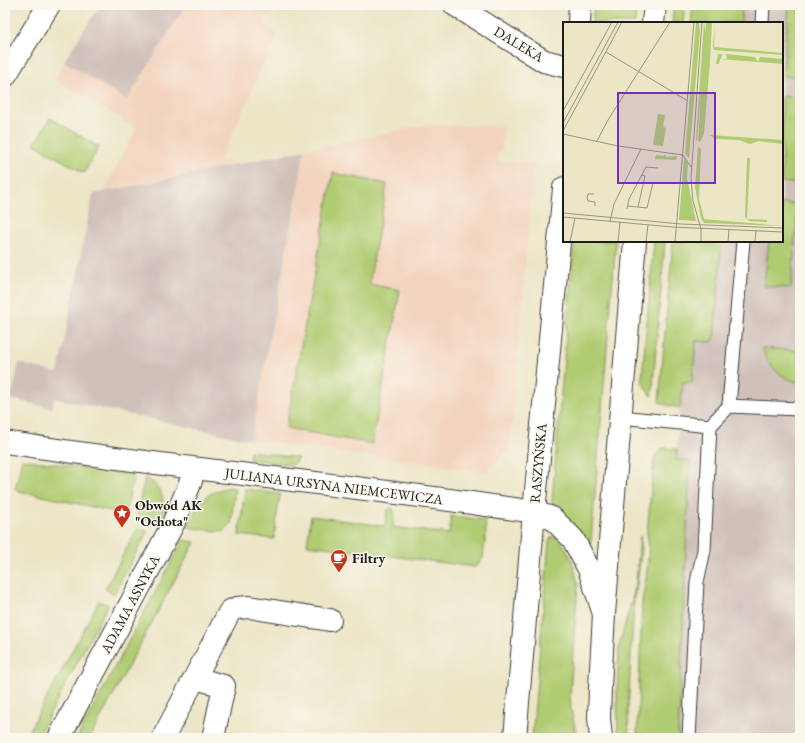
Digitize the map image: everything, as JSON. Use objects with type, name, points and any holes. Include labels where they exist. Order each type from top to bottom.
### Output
[{"type":"street","points":[[5,76],[49,5]]},
{"type":"street","name":"DALEKA","points":[[455,5],[544,61],[563,66]]},
{"type":"street","points":[[579,22],[580,5]]},
{"type":"street","points":[[653,22],[655,5]]},
{"type":"street","name":"RASZYŃSKA","points":[[514,738],[563,199]]},
{"type":"street","points":[[601,738],[599,718],[604,614],[635,242]]},
{"type":"street","name":"JULIANA URSYNA NIEMCEWICZA","points":[[5,442],[192,468],[391,492],[534,512],[552,518],[572,539],[589,568],[604,614]]},
{"type":"street","name":"ADAMA ASNYKA","points":[[59,738],[173,524],[191,481],[192,468]]},
{"type":"street","points":[[163,738],[230,611],[238,608],[249,607],[330,620]]},
{"type":"street","points":[[195,678],[224,686],[213,738]]},
{"type":"lane","points":[[762,22],[763,5]]},
{"type":"lane","points":[[690,738],[697,582],[704,550],[710,426],[729,406],[743,242]]},
{"type":"lane","points":[[729,406],[800,409]]},
{"type":"lane","points":[[620,417],[710,426]]},
{"type":"shaded area","points":[[100,5],[186,5],[127,100],[64,61]]},
{"type":"shaded area","points":[[186,5],[275,5],[264,23],[278,33],[221,159],[238,164],[104,191],[136,128],[54,79],[64,61],[127,99]]},
{"type":"shaded area","points":[[715,5],[800,5],[800,738],[655,738],[680,408],[695,242],[783,242],[783,22],[714,22]]},
{"type":"shaded area","points":[[426,125],[503,126],[502,150],[497,155],[498,160],[501,162],[534,164],[510,447],[487,472],[251,440],[305,150]]},
{"type":"shaded area","points":[[305,150],[251,440],[54,398],[52,408],[11,399],[19,363],[58,373],[93,194]]},
{"type":"green space","points":[[594,5],[636,5],[635,22],[592,22]]},
{"type":"green space","points":[[674,5],[685,5],[683,22],[672,22]]},
{"type":"green space","points":[[693,5],[742,5],[741,22],[691,22]]},
{"type":"green space","points":[[789,5],[800,5],[800,77],[783,76]]},
{"type":"green space","points":[[783,96],[800,98],[799,184],[783,182]]},
{"type":"green space","points":[[50,118],[99,147],[84,173],[34,144]]},
{"type":"green space","points":[[333,173],[387,184],[369,284],[400,290],[372,444],[286,428]]},
{"type":"green space","points":[[783,203],[798,204],[791,288],[764,286],[769,242],[783,242]]},
{"type":"green space","points":[[574,242],[616,242],[591,541],[588,544],[555,508],[552,501]]},
{"type":"green space","points":[[654,242],[665,242],[652,397],[648,393],[642,378]]},
{"type":"green space","points":[[673,242],[722,242],[714,340],[711,342],[696,341],[692,383],[683,382],[680,408],[659,402]]},
{"type":"green space","points":[[762,348],[800,351],[800,383],[781,375],[776,371],[768,361]]},
{"type":"green space","points":[[664,448],[677,449],[676,460],[690,461],[678,738],[637,738],[642,601],[648,558],[647,533],[654,460],[655,456],[660,450]]},
{"type":"green space","points":[[250,451],[298,458],[293,465],[249,459]]},
{"type":"green space","points":[[22,459],[134,475],[126,510],[120,513],[15,490]]},
{"type":"green space","points":[[145,478],[156,485],[162,495],[163,507],[161,519],[153,521],[148,520],[142,518],[137,513]]},
{"type":"green space","points":[[230,487],[235,488],[231,524],[223,532],[187,527],[198,506],[207,496],[213,492]]},
{"type":"green space","points":[[245,489],[280,494],[274,539],[239,535]]},
{"type":"green space","points":[[390,508],[394,511],[393,527],[449,534],[451,516],[485,520],[486,531],[483,558],[475,567],[307,545],[311,516],[385,526],[387,511]]},
{"type":"green space","points":[[137,529],[148,531],[114,594],[105,589]]},
{"type":"green space","points":[[640,536],[640,558],[634,600],[628,710],[629,738],[618,738],[617,692],[619,646],[636,582]]},
{"type":"green space","points":[[552,537],[558,538],[565,547],[572,560],[578,584],[570,693],[571,709],[577,738],[532,738],[549,542]]},
{"type":"green space","points":[[183,540],[195,542],[90,738],[77,738]]},
{"type":"green space","points":[[99,601],[108,605],[37,738],[25,738]]},
{"type":"place","name":"Obwód AK \"Ochota\"","points":[[122,528]]},
{"type":"place","name":"Filtry","points":[[339,573]]}]
